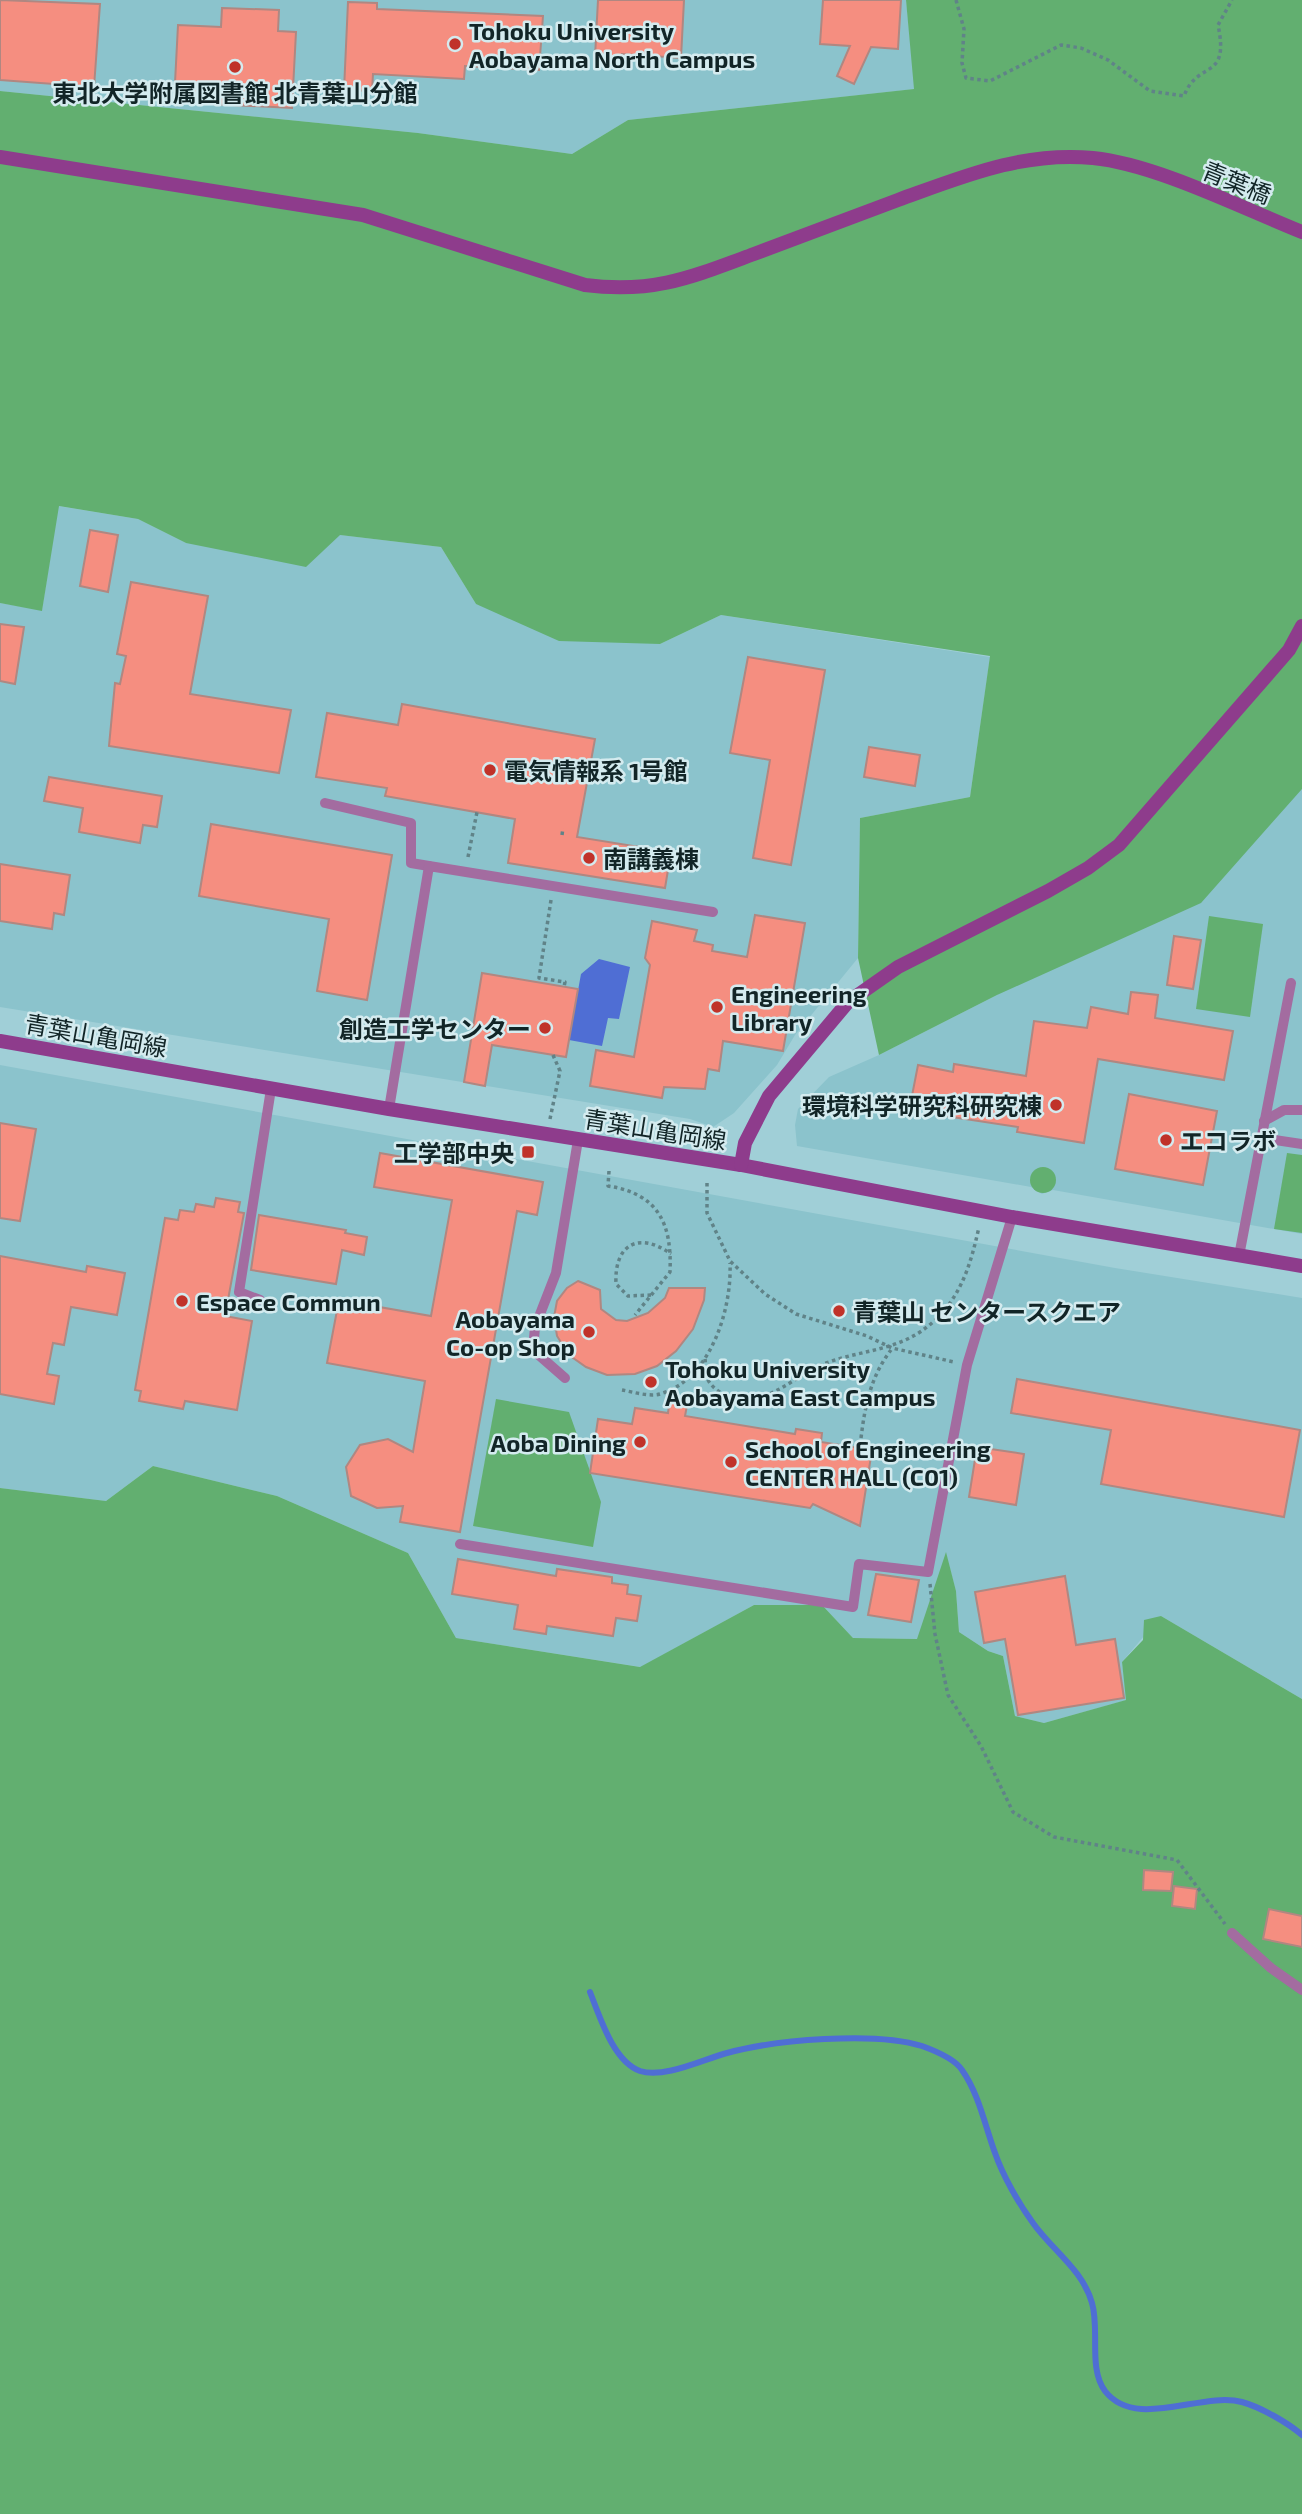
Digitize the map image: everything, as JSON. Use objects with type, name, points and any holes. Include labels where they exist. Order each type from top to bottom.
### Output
[{"type":"street","name":"青葉橋","points":[[0,156],[363,215],[585,285],[618,289],[645,289],[704,273],[980,170],[1010,162],[1090,158],[1113,161],[1156,174],[1302,232]]},
{"type":"street","points":[[741,1165],[745,1143],[769,1096],[848,1002],[898,967],[1088,869],[1119,845],[1289,650],[1302,626]]},
{"type":"street","name":"青葉山亀岡線","points":[[0,1041],[389,1109],[741,1165],[1012,1217],[1302,1266]]},
{"type":"lane","points":[[325,803],[411,823],[411,863],[713,912]]},
{"type":"lane","points":[[389,1109],[429,866]]},
{"type":"lane","points":[[1239,1255],[1291,983]]},
{"type":"lane","points":[[260,1300],[239,1292],[271,1088]]},
{"type":"lane","points":[[1264,1121],[1284,1110],[1302,1110]]},
{"type":"lane","points":[[1261,1138],[1302,1144]]},
{"type":"lane","points":[[565,1378],[534,1350],[534,1338],[535,1327],[556,1273],[578,1140]]},
{"type":"lane","points":[[460,1544],[853,1608],[859,1564],[929,1572],[967,1364],[1012,1217]]},
{"type":"lane","points":[[1232,1933],[1271,1968],[1302,1990]]},
{"type":"path","points":[[956,0],[964,29],[962,63],[966,78],[990,81],[1061,45],[1081,48],[1108,60],[1150,91],[1184,96],[1189,83],[1210,70],[1219,60],[1223,48],[1218,25],[1232,0]]},
{"type":"path","points":[[465,873],[477,813]]},
{"type":"path","points":[[562,835],[563,828]]},
{"type":"path","points":[[553,887],[539,978],[565,982],[564,987]]},
{"type":"path","points":[[547,1135],[560,1072],[553,1055]]},
{"type":"path","points":[[609,1171],[608,1186],[623,1188],[657,1211],[668,1229],[670,1272],[635,1315]]},
{"type":"path","points":[[707,1183],[707,1213],[730,1261],[765,1294],[796,1314],[867,1336],[892,1348],[958,1362]]},
{"type":"path","points":[[705,1359],[708,1379],[724,1396],[745,1400],[763,1397],[799,1374],[829,1362],[892,1348],[932,1324],[946,1309],[969,1270],[978,1233]]},
{"type":"path","points":[[653,1295],[641,1298],[628,1296],[616,1284],[615,1265],[619,1255],[638,1244],[657,1245],[671,1254]]},
{"type":"path","points":[[622,1390],[657,1395],[687,1382],[705,1359],[721,1319],[731,1281],[730,1261]]},
{"type":"path","points":[[861,1438],[864,1409],[877,1368],[892,1348]]},
{"type":"path","points":[[929,1572],[935,1634],[948,1695],[981,1746],[1013,1812],[1054,1837],[1177,1860],[1232,1933]]},
{"type":"shaded area","name":"Tohoku University Aobayama North Campus","points":[[0,0],[906,0],[915,89],[628,120],[572,154],[418,133],[0,91]]},
{"type":"shaded area","points":[[58,506],[138,519],[186,543],[340,535],[441,547],[476,604],[660,644],[721,615],[990,657],[970,797],[860,818],[858,958],[795,1035],[777,1065],[734,1113],[713,1127],[690,1119],[0,1007],[0,603],[42,610]]},
{"type":"shaded area","points":[[1302,789],[1302,1234],[1053,1190],[1042,1194],[1031,1187],[797,1146],[795,1125],[798,1109],[829,1077],[879,1055],[997,995]]},
{"type":"shaded area","name":"Tohoku University Aobayama East Campus","points":[[0,1065],[1115,1268],[1302,1298],[1302,1699],[1161,1616],[1122,1662],[1127,1700],[1044,1723],[1015,1716],[1003,1656],[988,1651],[959,1632],[956,1591],[946,1554],[918,1639],[853,1638],[822,1605],[754,1605],[641,1667],[456,1638],[408,1553],[277,1496],[153,1466],[106,1501],[0,1488]]},
{"type":"green space","points":[[906,0],[1302,0],[1302,789],[1201,903],[997,995],[879,1055],[858,958],[860,818],[970,797],[990,656],[721,615],[660,644],[559,641],[476,604],[441,547],[340,535],[306,567],[186,543],[138,519],[59,506],[42,611],[0,603],[0,91],[418,133],[572,154],[628,120],[914,89]]},
{"type":"green space","points":[[1209,916],[1263,924],[1250,1017],[1196,1009]]},
{"type":"green space","points":[[1287,1153],[1302,1155],[1302,1233],[1274,1229]]},
{"type":"green space","points":[[1043,1167],[1053,1170],[1056,1180],[1053,1190],[1043,1193],[1033,1190],[1030,1180],[1033,1170]]},
{"type":"green space","points":[[496,1399],[569,1412],[601,1502],[593,1547],[473,1526]]},
{"type":"green space","points":[[153,1466],[277,1496],[408,1553],[456,1638],[640,1667],[754,1605],[822,1605],[853,1638],[917,1639],[946,1552],[956,1591],[959,1632],[988,1651],[1003,1656],[1015,1716],[1044,1723],[1126,1700],[1122,1662],[1143,1640],[1144,1620],[1161,1616],[1302,1699],[1302,2514],[0,2514],[0,1488],[106,1501]]},
{"type":"water","points":[[599,959],[630,967],[619,1019],[608,1018],[602,1046],[569,1040],[581,974]]},
{"type":"building","points":[[0,0],[100,4],[94,87],[0,80]]},
{"type":"building","points":[[598,0],[684,0],[681,58],[622,54],[622,58],[595,57]]},
{"type":"building","points":[[823,0],[901,0],[898,49],[871,47],[854,84],[837,76],[850,46],[820,44]]},
{"type":"building","points":[[348,2],[377,3],[377,9],[543,16],[539,70],[465,66],[464,79],[373,74],[372,91],[344,90]]},
{"type":"building","name":"東北大学附属図書館 北青葉山分館","points":[[222,8],[279,10],[278,31],[296,32],[292,108],[174,102],[178,25],[221,27]]},
{"type":"building","points":[[90,530],[118,535],[108,592],[80,586]]},
{"type":"building","points":[[131,582],[208,596],[190,694],[291,710],[279,773],[109,746],[115,683],[120,684],[126,656],[117,654]]},
{"type":"building","points":[[0,624],[24,627],[15,684],[0,681]]},
{"type":"building","points":[[748,657],[825,670],[791,865],[753,858],[770,760],[730,753]]},
{"type":"building","name":"電気情報系 1号館","points":[[402,704],[595,739],[577,837],[671,852],[665,888],[508,863],[515,819],[385,796],[387,788],[316,777],[327,713],[398,725]]},
{"type":"building","points":[[869,747],[920,755],[915,786],[864,777]]},
{"type":"building","points":[[49,777],[162,796],[157,827],[143,825],[140,843],[79,832],[83,808],[44,801]]},
{"type":"building","points":[[211,824],[392,855],[367,1000],[317,991],[329,919],[199,896]]},
{"type":"building","points":[[0,864],[70,875],[64,915],[54,913],[52,929],[0,921]]},
{"type":"building","name":"Engineering Library","points":[[755,915],[805,923],[783,1051],[723,1041],[719,1071],[708,1069],[705,1089],[664,1087],[662,1098],[590,1086],[596,1050],[634,1057],[650,965],[645,958],[652,921],[697,930],[694,941],[713,945],[712,951],[747,957]]},
{"type":"building","points":[[1174,936],[1201,940],[1193,989],[1167,985]]},
{"type":"building","name":"創造工学センター","points":[[482,973],[578,989],[566,1057],[492,1045],[485,1086],[464,1082]]},
{"type":"building","points":[[1131,992],[1158,995],[1155,1018],[1233,1031],[1224,1080],[1098,1059],[1084,1143],[1017,1132],[1018,1127],[945,1116],[946,1112],[910,1106],[918,1065],[953,1072],[954,1064],[1026,1076],[1034,1021],[1087,1028],[1091,1007],[1128,1014]]},
{"type":"building","name":"エコラボ","points":[[1129,1094],[1217,1111],[1203,1185],[1115,1169]]},
{"type":"building","points":[[0,1123],[36,1129],[20,1221],[0,1218]]},
{"type":"building","points":[[380,1153],[543,1182],[537,1215],[517,1211],[460,1532],[400,1522],[403,1506],[377,1508],[351,1496],[346,1467],[360,1445],[388,1439],[413,1452],[425,1381],[327,1363],[339,1300],[431,1316],[452,1200],[374,1187]]},
{"type":"building","points":[[216,1198],[240,1202],[238,1212],[244,1213],[225,1316],[252,1321],[237,1410],[185,1401],[183,1409],[139,1401],[141,1391],[135,1390],[165,1218],[178,1220],[180,1210],[194,1212],[196,1204],[214,1207]]},
{"type":"building","points":[[259,1215],[346,1230],[345,1233],[367,1237],[364,1255],[342,1250],[336,1284],[251,1270]]},
{"type":"building","points":[[0,1256],[86,1272],[87,1266],[125,1273],[117,1315],[71,1307],[64,1345],[53,1343],[47,1374],[59,1376],[54,1404],[0,1394]]},
{"type":"building","points":[[578,1281],[600,1290],[601,1309],[616,1320],[627,1321],[648,1313],[665,1298],[669,1288],[705,1288],[704,1300],[693,1329],[676,1351],[657,1366],[635,1374],[607,1375],[586,1367],[569,1355],[557,1336],[554,1317],[557,1301],[567,1288]]},
{"type":"building","points":[[1017,1379],[1300,1430],[1284,1517],[1101,1484],[1111,1430],[1011,1413]]},
{"type":"building","name":"School of Engineering CENTER HALL (C01)","points":[[670,1398],[688,1400],[685,1416],[795,1434],[796,1429],[822,1433],[821,1442],[872,1450],[860,1526],[813,1504],[810,1508],[590,1473],[598,1419],[632,1424],[635,1408],[668,1413]]},
{"type":"building","points":[[977,1447],[1024,1454],[1016,1505],[969,1497]]},
{"type":"building","points":[[458,1559],[556,1576],[557,1569],[612,1577],[612,1583],[628,1585],[627,1594],[641,1596],[637,1621],[616,1618],[613,1636],[547,1626],[546,1634],[514,1629],[518,1605],[452,1594]]},
{"type":"building","points":[[876,1574],[919,1580],[911,1622],[868,1615]]},
{"type":"building","points":[[1065,1576],[1076,1645],[1115,1639],[1124,1698],[1018,1715],[1005,1639],[984,1643],[975,1592]]},
{"type":"building","points":[[1144,1870],[1173,1872],[1171,1891],[1143,1890]]},
{"type":"building","points":[[1174,1886],[1197,1889],[1195,1909],[1172,1906]]},
{"type":"building","points":[[1269,1909],[1302,1916],[1302,1947],[1263,1939]]},
{"type":"waterway","points":[[590,1992],[603,2025],[622,2058],[640,2071],[650,2073],[684,2067],[747,2048],[824,2039],[902,2041],[938,2052],[959,2066],[973,2089],[998,2162],[1017,2199],[1088,2291],[1094,2314],[1097,2371],[1105,2391],[1118,2403],[1134,2408],[1151,2409],[1208,2401],[1242,2402],[1273,2415],[1302,2435]]},
{"type":"place","name":"Tohoku University Aobayama North Campus","points":[[455,44]]},
{"type":"place","name":"東北大学附属図書館 北青葉山分館","points":[[235,67]]},
{"type":"place","name":"電気情報系 1号館","points":[[490,770]]},
{"type":"place","name":"南講義棟","points":[[589,858]]},
{"type":"place","name":"Engineering Library","points":[[717,1007]]},
{"type":"place","name":"創造工学センター","points":[[545,1028]]},
{"type":"place","name":"環境科学研究科研究棟","points":[[1056,1105]]},
{"type":"place","name":"エコラボ","points":[[1166,1140]]},
{"type":"place","name":"工学部中央","points":[[528,1152]]},
{"type":"place","name":"Espace Commun","points":[[182,1301]]},
{"type":"place","name":"青葉山 センタースクエア","points":[[839,1311]]},
{"type":"place","name":"Aobayama Co-op Shop","points":[[589,1332]]},
{"type":"place","name":"Tohoku University Aobayama East Campus","points":[[651,1382]]},
{"type":"place","name":"Aoba Dining","points":[[640,1442]]},
{"type":"place","name":"School of Engineering CENTER HALL (C01)","points":[[731,1462]]}]
